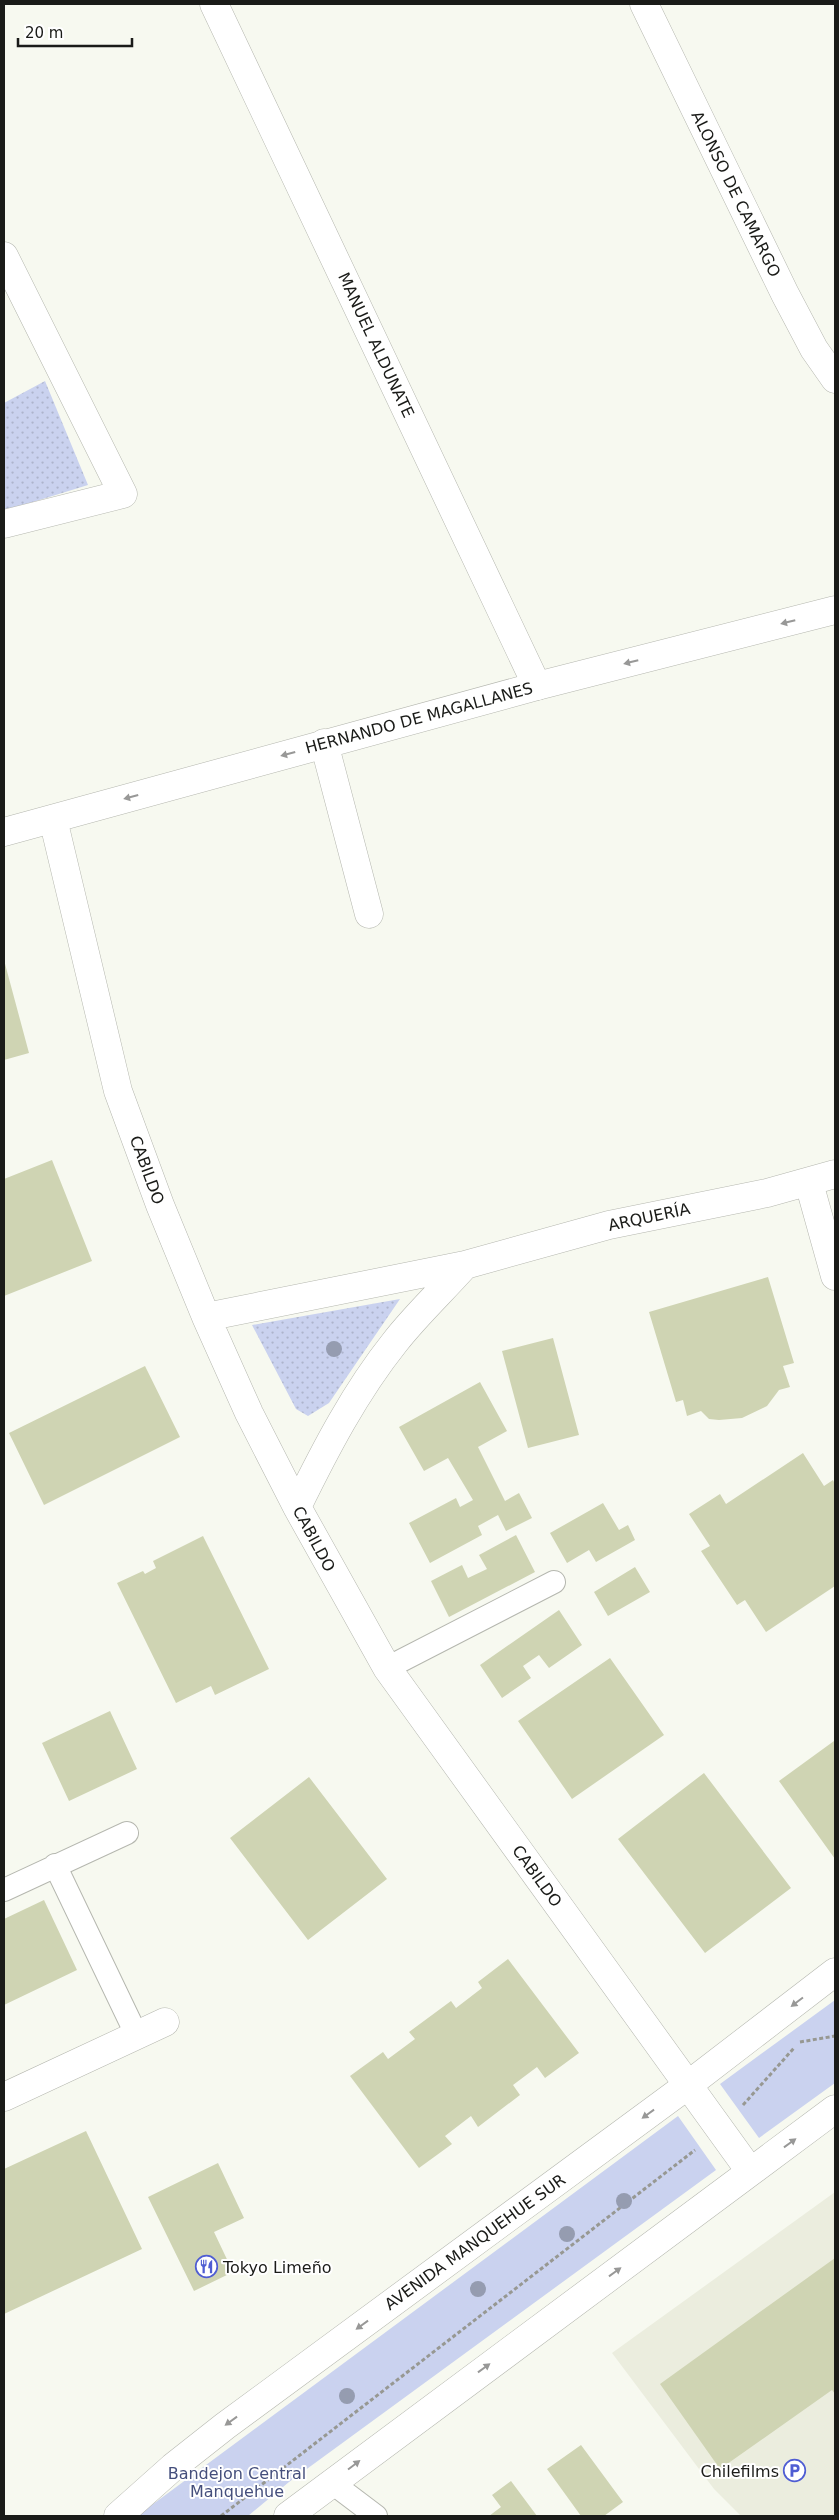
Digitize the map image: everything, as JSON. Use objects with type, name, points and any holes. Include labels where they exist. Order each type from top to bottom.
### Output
[{"type":"street","name":"MANUEL ALDUNATE","points":[[214,4],[537,686]]},
{"type":"street","name":"ALONSO DE CAMARGO","points":[[644,4],[785,294],[814,349],[835,379]]},
{"type":"street","points":[[4,256],[123,494],[4,524]]},
{"type":"street","name":"HERNANDO DE MAGALLANES","points":[[4,832],[537,686],[835,610]]},
{"type":"street","points":[[324,743],[369,914]]},
{"type":"street","name":"CABILDO","points":[[53,819],[118,1091],[160,1205],[206,1317],[250,1413],[297,1507],[387,1668],[750,2172]]},
{"type":"street","name":"ARQUERÍA","points":[[206,1317],[465,1265],[609,1225],[809,1183],[835,1174]]},
{"type":"street","points":[[809,1183],[835,1276]]},
{"type":"street","points":[[297,1507],[318,1464],[395,1342],[465,1265]]},
{"type":"street","name":"AVENIDA MANQUEHUE SUR","points":[[118,2516],[173,2467],[225,2426],[688,2085],[835,1972]]},
{"type":"street","points":[[4,2097],[165,2022]]},
{"type":"street","points":[[288,2516],[330,2482],[835,2109]]},
{"type":"lane","points":[[387,1668],[554,1582]]},
{"type":"lane","points":[[4,1890],[127,1833]]},
{"type":"lane","points":[[55,1865],[137,2036]]},
{"type":"lane","points":[[330,2482],[376,2516]]},
{"type":"path","points":[[221,2516],[720,2131],[800,2042],[835,2036]]},
{"type":"shaded area","name":"Chilefilms","points":[[835,2192],[835,2516],[741,2516],[714,2489],[612,2353]]},
{"type":"green space","points":[[45,381],[88,485],[4,511],[4,403]]},
{"type":"green space","points":[[400,1299],[329,1403],[308,1416],[296,1409],[252,1325]]},
{"type":"green space","points":[[835,2000],[835,2083],[759,2138],[720,2084]]},
{"type":"green space","name":"Bandejon Central Manquehue","points":[[678,2116],[716,2170],[289,2482],[248,2516],[137,2516]]},
{"type":"building","points":[[4,960],[29,1053],[4,1060]]},
{"type":"building","points":[[52,1160],[92,1261],[4,1296],[4,1179]]},
{"type":"building","points":[[768,1277],[794,1363],[783,1366],[790,1387],[779,1390],[767,1406],[742,1418],[709,1419],[701,1411],[687,1416],[683,1400],[676,1402],[649,1312]]},
{"type":"building","points":[[553,1338],[579,1435],[528,1448],[502,1351]]},
{"type":"building","points":[[145,1366],[180,1437],[44,1505],[9,1433]]},
{"type":"building","points":[[480,1382],[507,1431],[478,1447],[505,1501],[519,1493],[532,1518],[506,1531],[498,1515],[478,1526],[482,1535],[430,1563],[409,1523],[456,1498],[460,1507],[473,1500],[448,1458],[424,1471],[399,1427]]},
{"type":"building","points":[[803,1453],[824,1486],[833,1480],[835,1484],[835,1586],[766,1632],[745,1600],[737,1605],[701,1551],[710,1546],[689,1514],[720,1494],[726,1504]]},
{"type":"building","points":[[603,1503],[619,1530],[628,1525],[635,1540],[596,1562],[589,1550],[567,1563],[550,1533]]},
{"type":"building","points":[[516,1535],[535,1572],[449,1617],[431,1581],[462,1565],[468,1578],[487,1569],[479,1555]]},
{"type":"building","points":[[203,1536],[269,1669],[215,1695],[211,1686],[176,1703],[117,1583],[143,1571],[145,1574],[156,1568],[153,1561]]},
{"type":"building","points":[[635,1567],[650,1592],[608,1616],[594,1592]]},
{"type":"building","points":[[559,1610],[582,1645],[549,1668],[539,1655],[523,1666],[531,1678],[502,1698],[480,1665]]},
{"type":"building","points":[[610,1658],[664,1735],[572,1799],[518,1721]]},
{"type":"building","points":[[110,1711],[137,1769],[69,1801],[42,1743]]},
{"type":"building","points":[[835,1742],[835,1859],[779,1781]]},
{"type":"building","points":[[704,1773],[791,1888],[705,1953],[618,1839]]},
{"type":"building","points":[[309,1777],[387,1879],[308,1940],[230,1838]]},
{"type":"building","points":[[44,1900],[77,1970],[4,2005],[4,1919]]},
{"type":"building","points":[[508,1959],[579,2053],[545,2078],[537,2067],[513,2085],[520,2095],[478,2127],[471,2116],[445,2136],[452,2144],[419,2168],[350,2076],[383,2052],[388,2059],[415,2039],[409,2032],[451,2001],[456,2008],[482,1988],[478,1982]]},
{"type":"building","points":[[86,2131],[142,2249],[4,2314],[4,2169]]},
{"type":"building","points":[[218,2163],[244,2218],[214,2232],[233,2272],[194,2291],[148,2197]]},
{"type":"building","points":[[835,2258],[835,2394],[832,2390],[720,2469],[660,2384]]},
{"type":"building","points":[[581,2445],[623,2502],[604,2516],[581,2516],[547,2469]]},
{"type":"building","points":[[511,2481],[537,2516],[489,2516],[501,2507],[492,2495]]},
{"type":"place","name":"Tokyo Limeño","points":[[207,2267]]},
{"type":"place","name":"Chilefilms","points":[[795,2471]]}]
